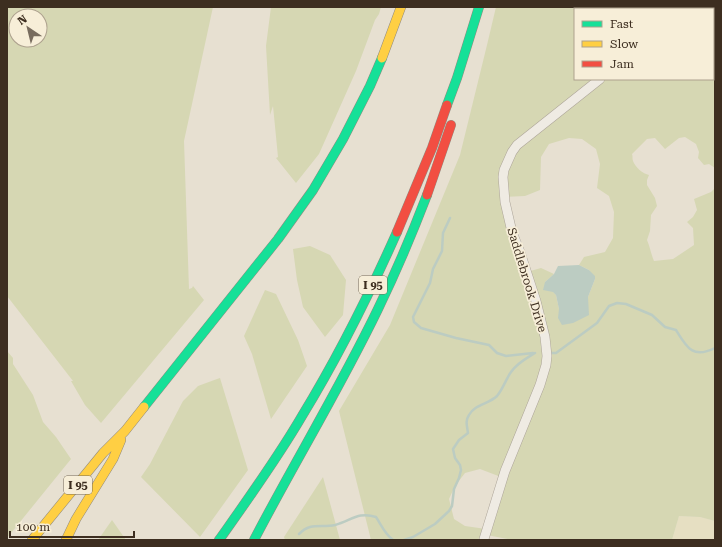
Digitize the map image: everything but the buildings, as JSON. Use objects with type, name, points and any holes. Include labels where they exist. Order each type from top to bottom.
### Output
[{"type":"highway","name":"I 95","points":[[32,540],[103,453],[125,431],[291,222],[313,190],[343,139],[367,93],[382,59],[401,7]]},
{"type":"highway","name":"I 95","points":[[219,540],[264,477],[308,407],[338,355],[379,273],[406,212],[428,156],[480,7]]},
{"type":"highway","points":[[458,103],[468,65],[480,7]]},
{"type":"highway","points":[[254,540],[278,493],[351,362],[404,254],[439,162],[453,117]]},
{"type":"highway","points":[[66,540],[84,505],[113,459],[125,431]]},
{"type":"street","name":"Saddlebrook Drive","points":[[484,539],[505,471],[540,385],[547,356],[545,337],[536,301],[509,221],[505,202],[503,177],[504,170],[512,152],[518,145],[599,80]]},
{"type":"shaded area","points":[[579,265],[589,270],[595,276],[588,297],[589,315],[573,323],[562,325],[558,318],[559,309],[556,295],[553,292],[543,290],[545,282],[554,274],[558,266]]},
{"type":"shaded area","points":[[679,516],[700,517],[715,521],[715,540],[672,540]]},
{"type":"green space","points":[[7,7],[213,7],[184,141],[189,289],[193,286],[204,300],[101,423],[85,405],[71,381],[73,381],[7,296]]},
{"type":"green space","points":[[271,7],[381,7],[356,71],[319,154],[296,183],[276,158],[278,157],[273,106],[270,115],[266,46]]},
{"type":"green space","points":[[496,7],[593,7],[574,8],[574,80],[714,80],[714,8],[648,8],[715,7],[715,168],[709,164],[704,165],[698,158],[699,152],[696,144],[685,137],[679,138],[665,149],[655,138],[647,139],[632,154],[637,168],[649,175],[647,185],[655,198],[657,206],[651,215],[650,231],[647,240],[654,261],[673,259],[694,245],[693,228],[687,222],[693,217],[697,210],[694,199],[711,192],[715,188],[715,521],[700,517],[679,516],[672,540],[513,540],[487,535],[485,540],[371,540],[339,411],[390,325],[460,155]],"holes":[[[569,138],[582,139],[596,149],[600,164],[597,188],[609,196],[614,212],[613,238],[605,252],[584,257],[579,265],[589,270],[595,279],[588,297],[588,313],[559,318],[556,295],[545,282],[554,274],[541,268],[527,272],[505,197],[525,196],[540,190],[541,157],[549,144]],[[480,469],[501,477],[486,529],[465,526],[454,519],[449,499],[455,486],[465,473]]]},
{"type":"green space","points":[[310,246],[330,255],[346,280],[343,315],[325,337],[303,307],[297,280],[293,249]]},
{"type":"green space","points":[[265,290],[276,294],[298,340],[307,366],[271,419],[252,354],[244,336]]},
{"type":"green space","points":[[7,351],[13,358],[13,364],[33,395],[43,422],[56,437],[71,459],[7,538]]},
{"type":"green space","points":[[220,378],[248,470],[200,537],[141,477],[150,464],[183,401],[198,386]]},
{"type":"green space","points":[[323,477],[340,540],[285,540],[284,537]]},
{"type":"green space","points":[[112,520],[126,540],[98,540]]},
{"type":"waterway","points":[[450,218],[443,233],[442,251],[433,269],[430,283],[413,317],[414,322],[421,328],[456,338],[489,345],[497,353],[506,356],[533,353]]},
{"type":"waterway","points":[[551,353],[556,353],[597,323],[609,306],[617,303],[626,304],[652,315],[665,327],[676,330],[687,347],[691,350],[701,352],[715,348]]},
{"type":"waterway","points":[[404,540],[413,537],[435,524],[449,511],[452,506],[454,489],[461,470],[460,465],[455,458],[453,449],[459,440],[468,433],[468,417],[478,406],[494,399],[513,369],[535,353]]},
{"type":"waterway","points":[[299,534],[310,527],[335,525],[355,517],[370,515],[376,517],[385,532],[393,540]]},
{"type":"traffic: fast","points":[[447,105],[479,7]]},
{"type":"traffic: fast","points":[[144,407],[278,239],[313,190],[343,139],[370,86],[382,58]]},
{"type":"traffic: fast","points":[[254,540],[333,397],[385,295],[427,195]]},
{"type":"traffic: fast","points":[[219,540],[272,463],[315,394],[352,326],[397,232]]},
{"type":"traffic: slow","points":[[382,58],[401,7]]},
{"type":"traffic: slow","points":[[32,540],[103,453],[125,431],[144,407]]},
{"type":"traffic: slow","points":[[66,540],[76,519],[113,459],[121,440]]},
{"type":"traffic: jam","points":[[397,232],[432,148],[447,105]]},
{"type":"traffic: jam","points":[[427,195],[451,125]]}]
